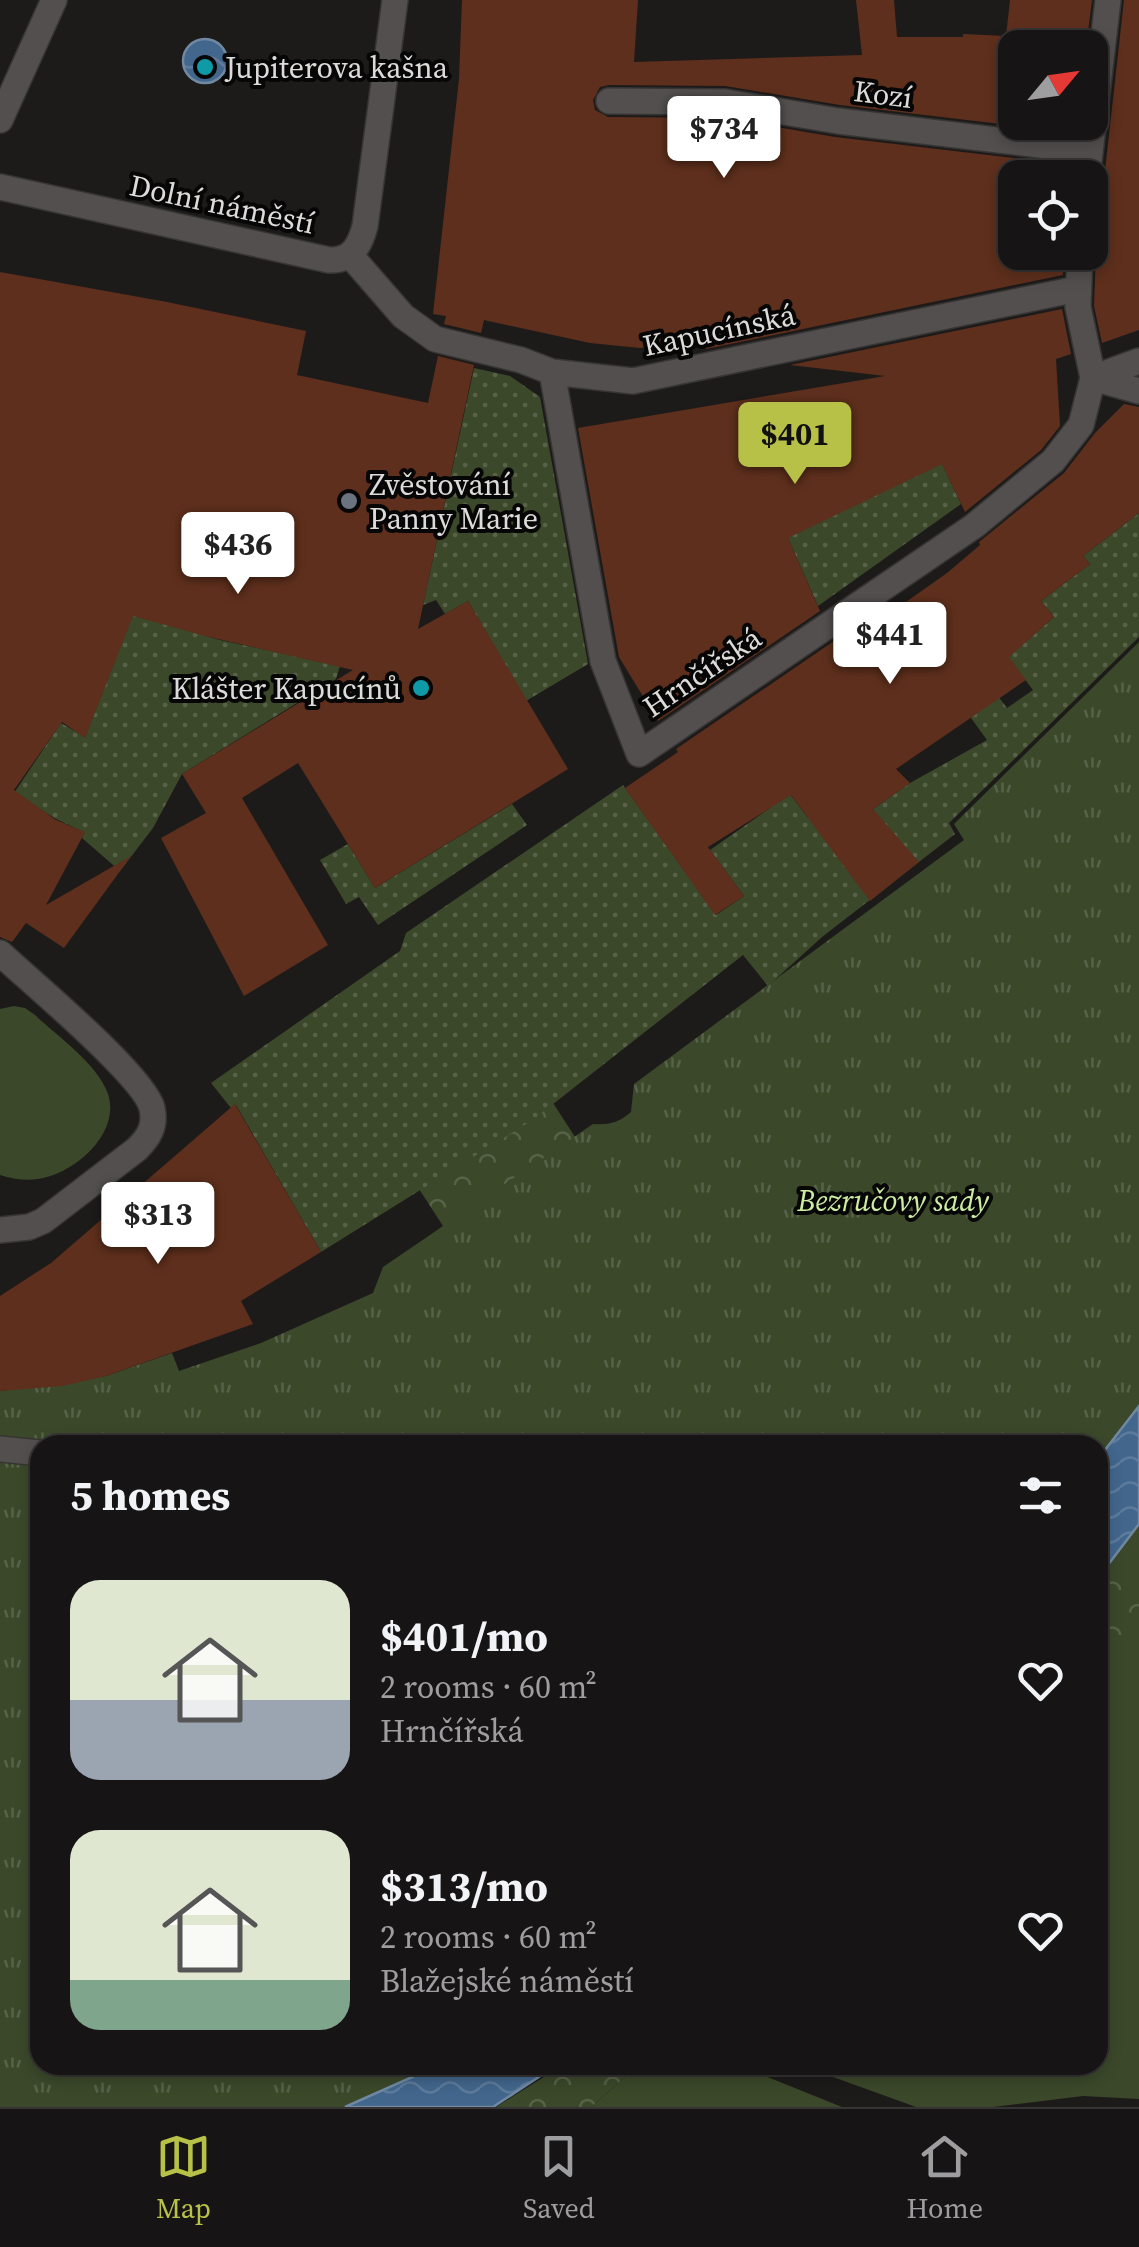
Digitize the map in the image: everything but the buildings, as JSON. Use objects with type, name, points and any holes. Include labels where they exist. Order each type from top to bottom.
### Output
[{"type":"street","points":[[0,120],[54,0]]},
{"type":"street","name":"Dolní náměstí","points":[[0,186],[328,260],[350,255],[362,240],[365,226],[395,0]]},
{"type":"street","points":[[1088,160],[1108,0]]},
{"type":"street","name":"Kozí","points":[[610,101],[726,102],[838,122],[1089,151]]},
{"type":"street","name":"Kapucínská","points":[[350,255],[403,316],[434,340],[521,360],[552,372],[634,382],[1077,290]]},
{"type":"street","points":[[1079,270],[1077,290],[1093,378]]},
{"type":"street","points":[[1093,378],[1139,361]]},
{"type":"street","name":"Hrnčířská","points":[[552,372],[603,660],[639,754],[974,526],[1052,461],[1081,425],[1093,378]]},
{"type":"street","points":[[1093,378],[1139,391]]},
{"type":"street","points":[[0,953],[124,1068],[149,1099],[154,1124],[137,1150],[42,1221],[0,1230]]},
{"type":"street","points":[[0,1449],[30,1451]]},
{"type":"green space","points":[[474,368],[510,376],[540,397],[588,664],[526,701],[468,601],[445,614],[436,600],[423,605]]},
{"type":"green space","points":[[939,457],[961,504],[818,606],[784,529]]},
{"type":"green space","points":[[1139,513],[1139,637],[949,823],[955,834],[822,937],[768,986],[743,955],[534,1119],[321,1252],[236,1105],[231,1108],[211,1083],[400,951],[406,933],[623,785],[716,915],[744,896],[710,850],[790,794],[808,818],[850,784],[873,809],[910,783],[987,740],[950,689],[978,670],[1007,708],[1033,690],[1008,657],[1054,617],[1041,601],[1090,564],[1083,556]]},
{"type":"green space","points":[[115,610],[220,640],[340,666],[336,679],[182,774],[153,828],[120,871],[82,838],[84,832],[14,793],[61,723],[85,737],[119,650]]},
{"type":"green space","name":"Bezručovy sady","points":[[1139,642],[1139,1406],[1108,1446],[1108,1435],[30,1435],[30,2075],[417,2075],[345,2107],[0,2107],[0,1391],[106,1376],[172,1353],[179,1371],[261,1343],[373,1293],[383,1267],[593,1124],[613,1122],[631,1112],[634,1084],[964,840],[954,824]]},
{"type":"green space","points":[[512,804],[527,825],[378,925],[359,897],[346,904],[320,860],[348,844],[375,888]]},
{"type":"green space","points":[[14,1006],[35,1015],[86,1061],[108,1094],[108,1123],[92,1149],[66,1169],[38,1179],[0,1175],[0,1009]]},
{"type":"green space","points":[[553,1103],[577,1140],[423,1241],[443,1226],[419,1189],[518,1106]]},
{"type":"green space","points":[[1139,1524],[1139,2099],[1083,2096],[993,2107],[916,2107],[828,2075],[1108,2075],[1108,1565]]},
{"type":"green space","points":[[1116,1554],[1139,1582],[1139,1624],[1108,1657],[1108,1565]]},
{"type":"green space","points":[[547,2075],[625,2075],[591,2107],[496,2107]]},
{"type":"green space","points":[[763,2075],[842,2107],[591,2107],[625,2077]]},
{"type":"water","name":"Jupiterova kašna","points":[[205,39],[221,45],[227,61],[221,77],[205,83],[189,77],[183,61],[189,45]]},
{"type":"water","points":[[1139,1406],[1139,1524],[1108,1565],[1108,1446]]},
{"type":"water","points":[[417,2075],[542,2075],[493,2107],[345,2107]]},
{"type":"place","name":"Jupiterova kašna","points":[[205,67]]},
{"type":"place","name":"Zvěstování Panny Marie","points":[[349,501]]},
{"type":"place","name":"Klášter Kapucínů","points":[[421,688]]}]
